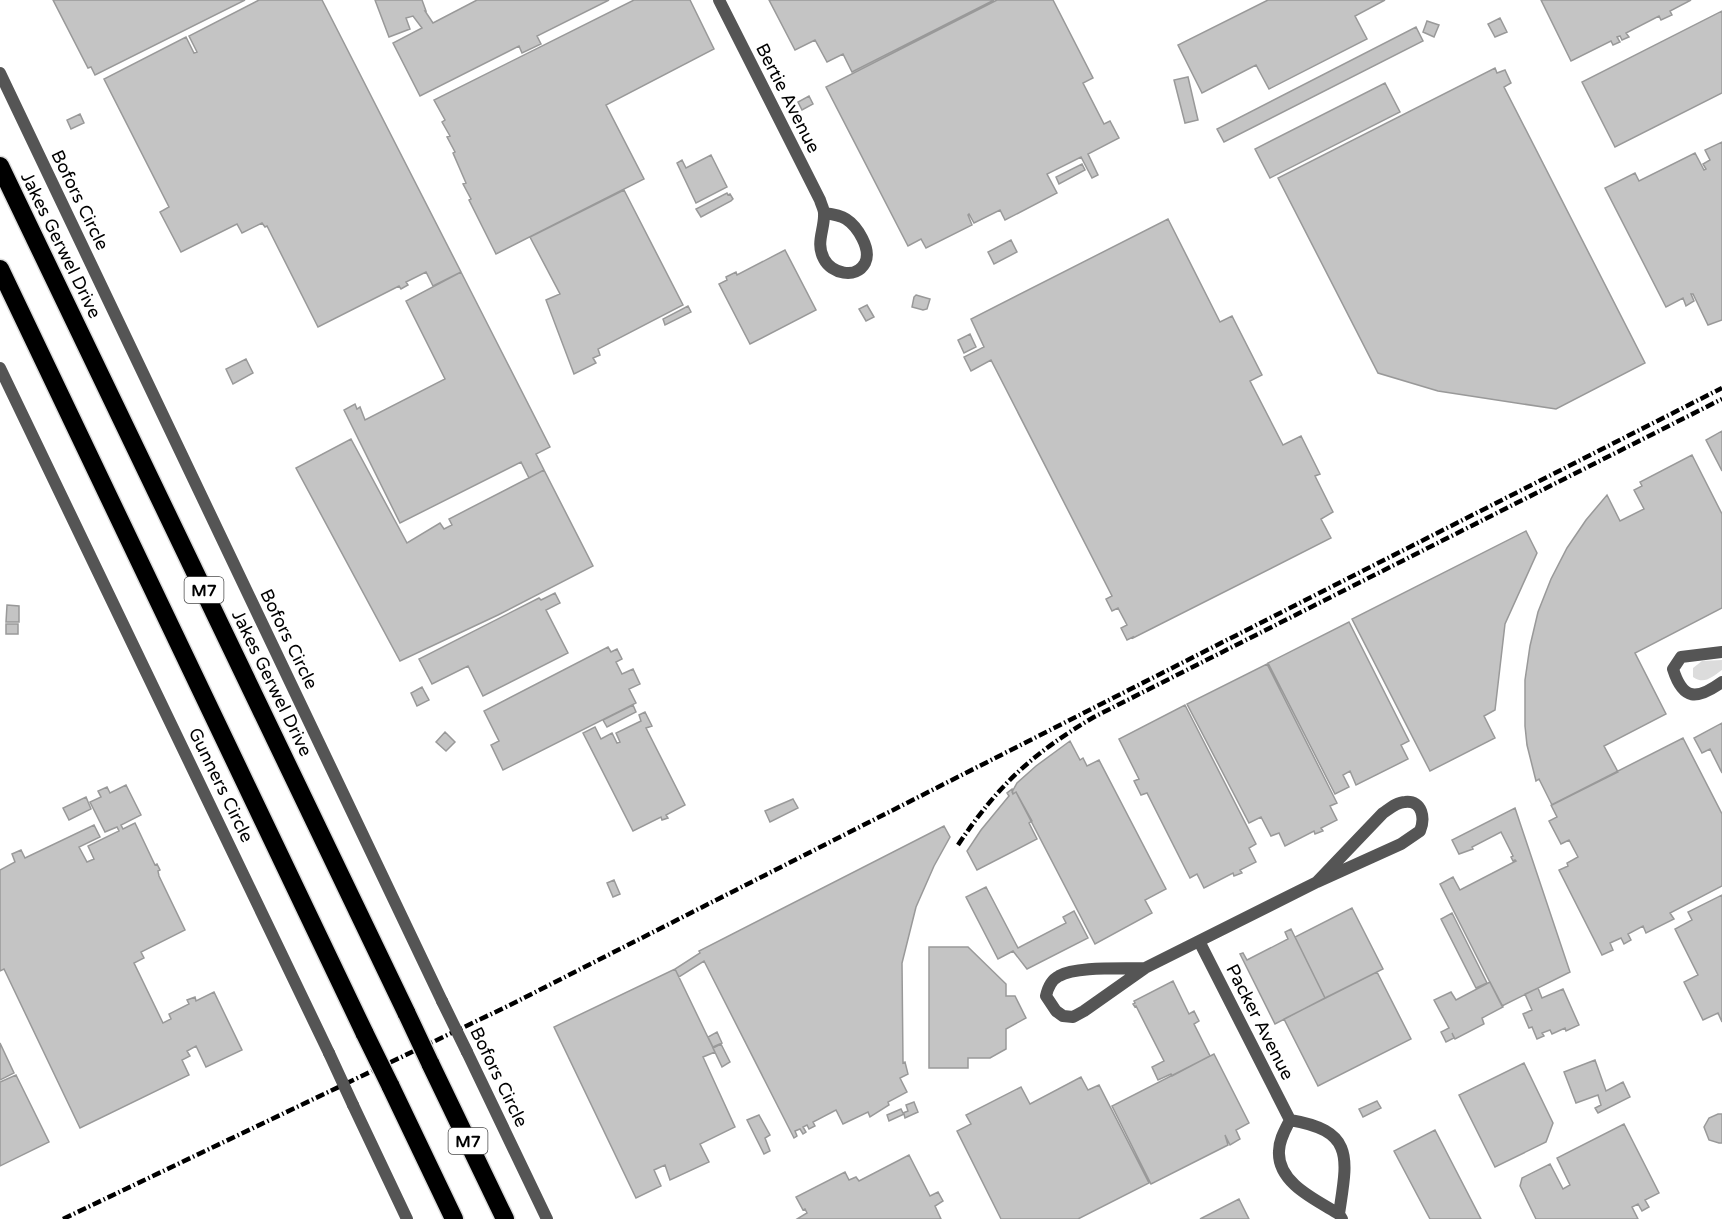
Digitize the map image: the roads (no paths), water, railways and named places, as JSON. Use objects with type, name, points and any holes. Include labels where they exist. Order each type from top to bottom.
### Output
[{"type":"highway","name":"Jakes Gerwel Drive","points":[[0,166],[505,1219]]},
{"type":"highway","name":"M7","points":[[0,269],[454,1219]]},
{"type":"street","name":"Bertie Avenue","points":[[719,0],[820,200],[824,213]]},
{"type":"street","name":"Bofors Circle","points":[[0,73],[547,1219]]},
{"type":"street","points":[[824,213],[844,218],[850,222],[865,244],[865,265],[857,271],[838,272],[830,267],[823,258],[819,241],[824,213]]},
{"type":"street","name":"Gunners Circle","points":[[0,368],[407,1219]]},
{"type":"street","points":[[1722,652],[1681,657],[1673,669],[1678,684],[1689,694],[1704,695],[1722,682]]},
{"type":"street","points":[[1145,968],[1067,972],[1053,980],[1048,987],[1047,996],[1056,1011],[1063,1016],[1073,1017],[1145,968],[1317,882],[1393,849],[1420,831],[1423,815],[1420,809],[1414,803],[1404,801],[1383,813],[1317,882]]},
{"type":"street","name":"Packer Avenue","points":[[1199,941],[1290,1120]]},
{"type":"street","points":[[1290,1120],[1311,1123],[1329,1131],[1339,1142],[1344,1158],[1340,1217],[1295,1186],[1282,1171],[1278,1152],[1282,1136],[1290,1120]]},
{"type":"railway","points":[[63,1219],[508,1006],[1722,388]]},
{"type":"railway","points":[[958,845],[988,805],[1018,772],[1072,730],[1094,717],[1722,399]]}]
